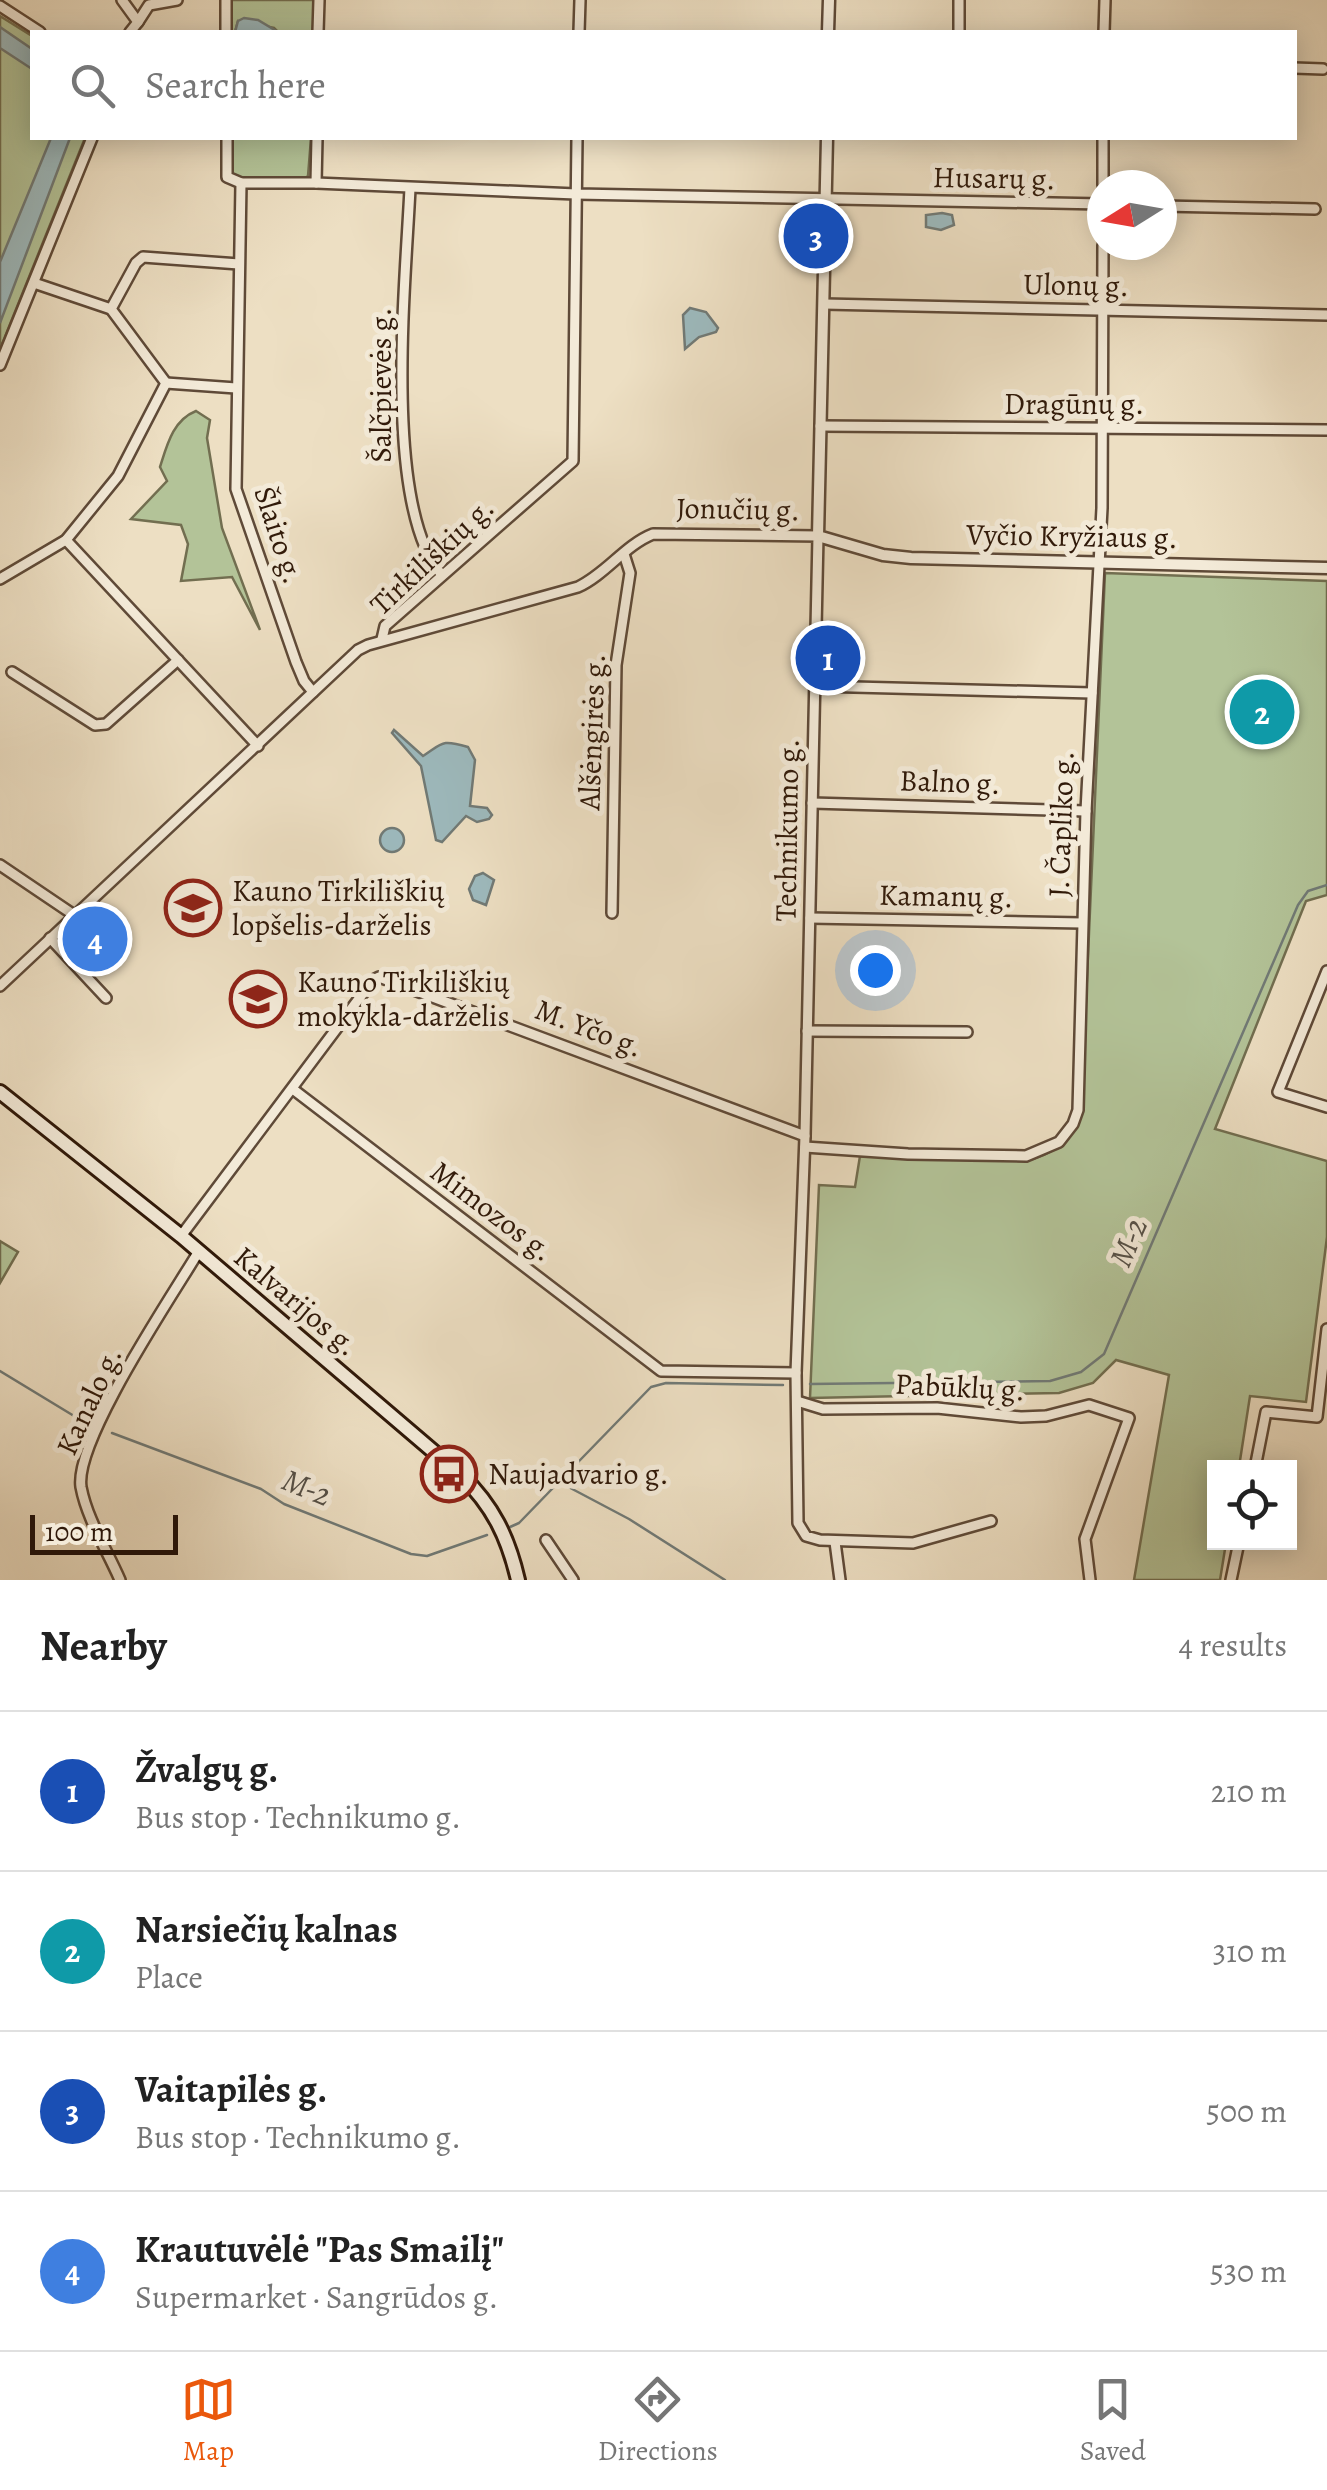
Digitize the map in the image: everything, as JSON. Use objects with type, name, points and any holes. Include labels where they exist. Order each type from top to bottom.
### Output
[{"type":"main road","name":"Kalvarijos g.","points":[[0,1092],[180,1236],[477,1490],[502,1528],[518,1580]]},
{"type":"street","points":[[122,0],[138,22]]},
{"type":"street","points":[[132,30],[149,6],[177,0]]},
{"type":"street","points":[[226,0],[226,30]]},
{"type":"street","points":[[318,30],[319,0]]},
{"type":"street","points":[[579,30],[580,0]]},
{"type":"street","points":[[828,0],[828,30]]},
{"type":"street","points":[[959,30],[960,0]]},
{"type":"street","points":[[1104,0],[1104,30]]},
{"type":"street","points":[[0,6],[37,30]]},
{"type":"street","points":[[1297,68],[1322,69]]},
{"type":"street","points":[[0,365],[91,140]]},
{"type":"street","points":[[227,140],[228,177],[241,184]]},
{"type":"street","points":[[316,183],[317,140]]},
{"type":"street","name":"Tirkiliškių g.","points":[[0,986],[358,650],[382,639],[385,626],[572,462],[577,140]]},
{"type":"street","name":"Technikumo g.","points":[[826,140],[805,1141],[796,1372],[798,1523],[806,1536],[835,1542]]},
{"type":"street","points":[[1103,140],[1103,170]]},
{"type":"street","name":"Husarų g.","points":[[241,184],[1087,204]]},
{"type":"street","name":"Šlaito g.","points":[[241,184],[236,489],[296,662],[313,692]]},
{"type":"street","name":"Šalčpievės g.","points":[[410,188],[403,454],[409,501],[442,575]]},
{"type":"street","points":[[1177,206],[1315,209]]},
{"type":"street","points":[[110,309],[136,262],[143,257],[239,264]]},
{"type":"street","name":"J. Čapliko g.","points":[[805,1141],[890,1153],[1026,1156],[1059,1142],[1078,1110],[1103,429],[1103,260]]},
{"type":"street","points":[[34,283],[110,309],[166,383],[236,388]]},
{"type":"street","name":"Ulonų g.","points":[[824,304],[1327,315]]},
{"type":"street","points":[[0,578],[66,540],[118,476],[166,383]]},
{"type":"street","name":"Dragūnų g.","points":[[820,426],[1327,430]]},
{"type":"street","name":"Jonučių g.","points":[[382,639],[578,587],[645,537],[664,532],[818,536]]},
{"type":"street","name":"Vyčio Kryžiaus g.","points":[[818,536],[897,556],[1327,568]]},
{"type":"street","points":[[66,540],[258,746]]},
{"type":"street","name":"Alšėngirės g.","points":[[612,913],[616,664],[630,573],[624,554]]},
{"type":"street","points":[[12,672],[95,725],[106,724],[178,660]]},
{"type":"street","points":[[816,686],[1092,693]]},
{"type":"street","name":"Balno g.","points":[[812,803],[1086,811]]},
{"type":"street","points":[[0,864],[74,915]]},
{"type":"street","name":"Kamanų g.","points":[[810,918],[1082,924]]},
{"type":"street","points":[[50,938],[106,998]]},
{"type":"street","points":[[1327,971],[1278,1092],[1327,1108]]},
{"type":"street","name":"M. Yčo g.","points":[[180,1236],[294,1090],[373,980],[385,978],[805,1141]]},
{"type":"street","points":[[807,1030],[967,1032]]},
{"type":"street","name":"Mimozos g.","points":[[294,1090],[661,1372],[796,1372]]},
{"type":"street","name":"Kanalo g.","points":[[120,1580],[91,1517],[81,1486],[82,1464],[118,1388],[198,1252]]},
{"type":"street","points":[[1256,1460],[1266,1412],[1316,1418],[1327,1329]]},
{"type":"street","name":"Pabūklų g.","points":[[798,1401],[823,1409],[937,1408],[1021,1417],[1046,1416],[1089,1405],[1129,1418],[1085,1539],[1090,1580]]},
{"type":"street","points":[[840,1580],[835,1542],[913,1543],[991,1521]]},
{"type":"street","points":[[546,1540],[573,1580]]},
{"type":"street","points":[[1232,1580],[1238,1550]]},
{"type":"green space","points":[[231,0],[314,0],[313,30],[276,30],[238,21],[236,30],[230,30]]},
{"type":"green space","points":[[0,16],[30,35],[30,140],[84,140],[0,349]]},
{"type":"green space","points":[[230,140],[311,140],[308,176],[303,180],[240,180],[233,175]]},
{"type":"green space","points":[[196,411],[210,420],[207,438],[222,528],[260,630],[232,577],[181,581],[188,544],[181,525],[131,519],[167,481],[160,467],[168,442],[182,420]]},
{"type":"green space","points":[[1105,573],[1327,581],[1327,895],[1306,901],[1215,1129],[1327,1161],[1327,1237],[1306,1402],[1250,1396],[1240,1460],[1207,1460],[1207,1550],[1225,1550],[1220,1580],[1134,1580],[1169,1375],[1116,1360],[1093,1383],[1059,1393],[810,1398],[819,1185],[855,1187],[860,1156],[1024,1161],[1035,1158],[1059,1145],[1081,1113]]},
{"type":"green space","points":[[0,1241],[18,1252],[0,1283]]},
{"type":"water","points":[[258,20],[275,30],[236,30],[238,21]]},
{"type":"water","points":[[0,27],[30,48],[30,68],[0,48]]},
{"type":"water","points":[[50,140],[69,140],[0,323],[0,262]]},
{"type":"water","points":[[926,215],[952,215],[954,225],[941,230],[926,227]]},
{"type":"water","points":[[690,308],[706,312],[718,328],[685,349],[683,315]]},
{"type":"water","points":[[394,730],[423,756],[443,744],[468,747],[475,760],[470,806],[487,808],[492,815],[489,819],[477,822],[466,816],[442,842],[436,840],[421,766],[392,733]]},
{"type":"water","points":[[392,828],[404,840],[392,852],[380,840]]},
{"type":"water","points":[[483,873],[494,880],[486,905],[473,900],[469,889],[475,876]]},
{"type":"waterway","name":"M-2","points":[[810,1384],[1050,1381],[1081,1372],[1104,1354],[1298,905],[1308,891],[1327,885]]},
{"type":"waterway","name":"M-2","points":[[0,1371],[79,1419]]},
{"type":"waterway","name":"M-2","points":[[510,1527],[519,1523],[651,1387],[666,1383],[783,1385]]},
{"type":"waterway","name":"M-2","points":[[112,1433],[261,1489],[284,1504],[411,1554],[427,1556],[487,1535]]},
{"type":"waterway","points":[[559,1482],[629,1519],[725,1580]]},
{"type":"place","name":"Vaitapilės g.","points":[[816,236]]},
{"type":"place","name":"Žvalgų g.","points":[[828,658]]},
{"type":"place","name":"Narsiečių kalnas","points":[[1262,712]]},
{"type":"place","name":"Kauno Tirkiliškių lopšelis-darželis","points":[[193,908]]},
{"type":"place","name":"Krautuvėlė \"Pas Smailį\"","points":[[95,939]]},
{"type":"place","name":"Kauno Tirkiliškių mokykla-darželis","points":[[258,999]]},
{"type":"place","name":"Naujadvario g.","points":[[449,1474]]}]
